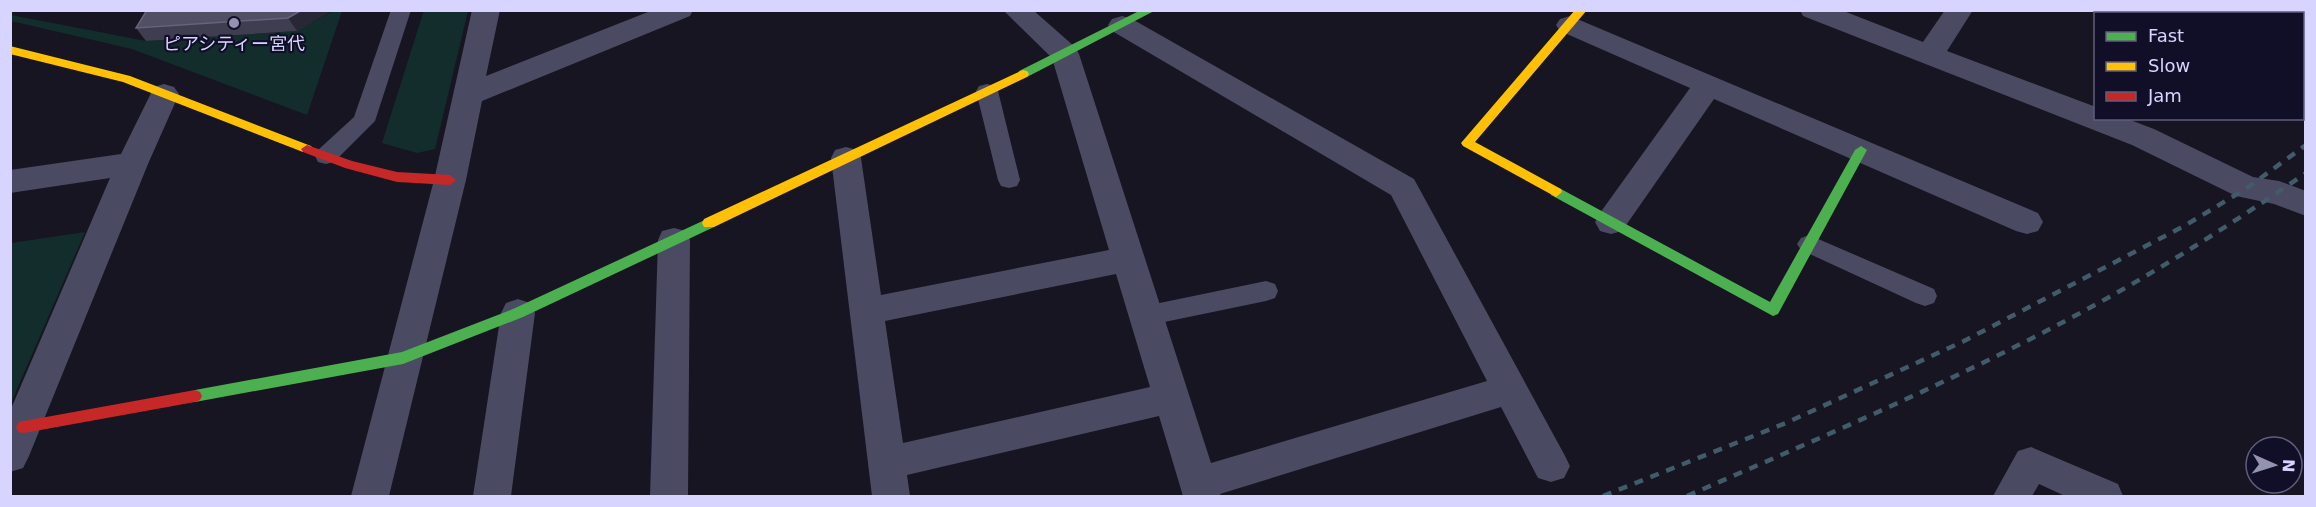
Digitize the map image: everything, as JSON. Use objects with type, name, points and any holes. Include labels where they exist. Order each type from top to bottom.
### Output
[{"type":"street","points":[[370,496],[403,358],[450,180],[486,10]]},
{"type":"street","points":[[1016,10],[1065,54],[1200,490],[1510,389]]},
{"type":"street","points":[[17,442],[403,358],[518,313],[1065,54],[1151,10]]},
{"type":"street","points":[[1813,10],[1929,55],[2094,110]]},
{"type":"street","points":[[1929,55],[1960,10]]},
{"type":"street","points":[[468,95],[675,11]]},
{"type":"street","points":[[1861,150],[1773,310],[1467,144],[1576,18],[1708,85],[1861,150],[2027,222]]},
{"type":"street","points":[[1122,25],[1403,187],[1551,466]]},
{"type":"street","points":[[10,51],[61,61],[126,79],[349,165],[397,177],[450,180]]},
{"type":"street","points":[[1611,222],[1708,85]]},
{"type":"street","points":[[17,442],[132,164],[164,94]]},
{"type":"street","points":[[2126,120],[2150,128],[2247,188],[2278,193],[2306,204]]},
{"type":"street","points":[[846,158],[889,480],[1171,398]]},
{"type":"street","points":[[10,182],[132,164]]},
{"type":"street","points":[[669,496],[674,240]]},
{"type":"street","points":[[867,311],[1128,259]]},
{"type":"street","points":[[492,496],[518,313]]},
{"type":"street","points":[[2012,496],[2031,463],[2104,496]]},
{"type":"lane","points":[[326,156],[364,121],[401,10]]},
{"type":"lane","points":[[987,91],[1009,180]]},
{"type":"lane","points":[[1809,244],[1925,296]]},
{"type":"lane","points":[[1145,316],[1266,291]]},
{"type":"green space","points":[[424,10],[468,11],[435,149],[417,153],[382,143]]},
{"type":"green space","points":[[333,11],[342,11],[307,115],[132,49],[11,21],[11,15],[146,41],[297,31]]},
{"type":"green space","points":[[85,232],[11,403],[11,243]]},
{"type":"building","points":[[147,10],[302,10],[288,18],[136,28]]},
{"type":"railway","points":[[1603,496],[1786,423],[1964,341],[2186,225],[2247,188],[2306,145]]},
{"type":"railway","points":[[1687,496],[1886,408],[2034,337],[2168,263],[2306,173]]},
{"type":"traffic: fast","points":[[1023,74],[1151,10]]},
{"type":"traffic: fast","points":[[1556,192],[1773,310],[1861,150]]},
{"type":"traffic: fast","points":[[195,396],[403,358],[518,313],[709,223]]},
{"type":"traffic: slow","points":[[1556,192],[1467,143],[1582,10]]},
{"type":"traffic: slow","points":[[10,50],[126,79],[307,149]]},
{"type":"traffic: slow","points":[[709,223],[1023,74]]},
{"type":"traffic: jam","points":[[307,149],[349,165],[397,177],[450,180]]},
{"type":"traffic: jam","points":[[24,427],[195,396]]},
{"type":"place","name":"ピアシティー宮代","points":[[234,23]]}]
